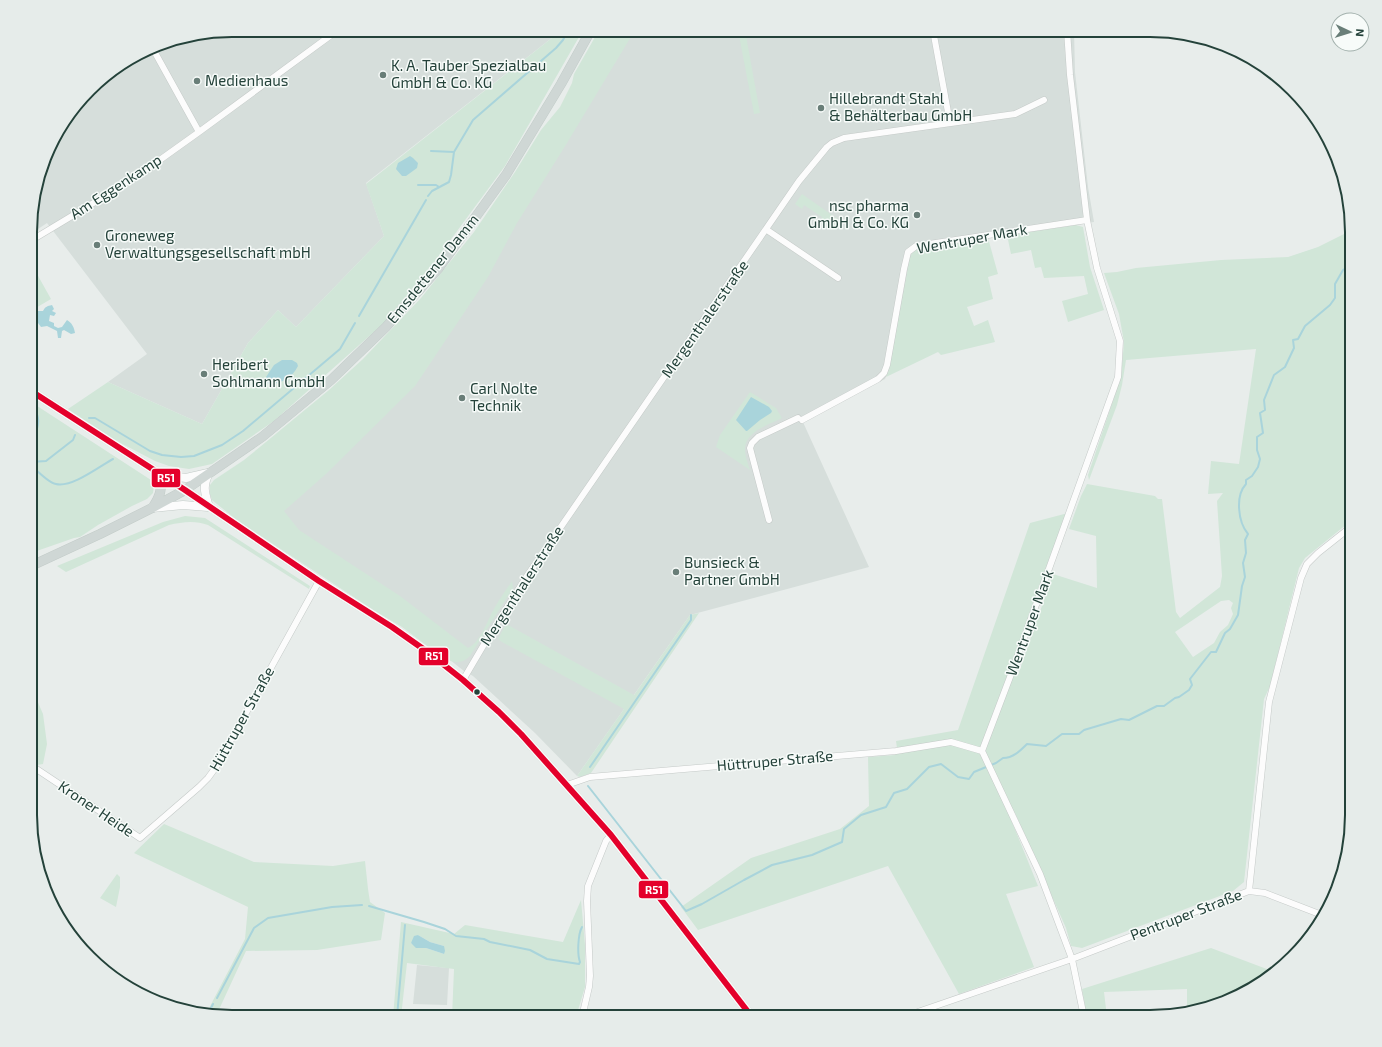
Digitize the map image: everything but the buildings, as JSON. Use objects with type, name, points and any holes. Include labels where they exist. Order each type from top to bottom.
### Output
[{"type":"main road","name":"Emsdettener Damm","points":[[37,563],[100,534],[185,490],[262,437],[331,380],[386,327],[438,269],[506,175],[561,84],[586,37]]},
{"type":"main road","points":[[37,395],[185,490],[319,581],[392,627],[463,680],[521,734],[611,835],[747,1010]]},
{"type":"main road","points":[[160,474],[186,478],[209,473]]},
{"type":"main road","points":[[209,473],[204,491],[209,507]]},
{"type":"main road","points":[[152,508],[159,499],[161,490],[160,474]]},
{"type":"main road","points":[[152,508],[183,506],[209,507]]},
{"type":"street","name":"Am Eggenkamp","points":[[37,237],[150,167],[328,37]]},
{"type":"street","points":[[934,37],[950,123]]},
{"type":"street","name":"Wentruper Mark","points":[[982,751],[1016,662],[1118,377],[1120,341],[1097,268],[1087,220],[1070,75],[1068,37]]},
{"type":"street","points":[[155,53],[199,132]]},
{"type":"street","name":"Mergenthalerstraße","points":[[463,680],[525,579],[767,230],[799,181],[826,147],[844,138],[1015,114],[1044,100]]},
{"type":"street","name":"Wentruper Mark","points":[[769,520],[750,448],[752,443],[758,437],[800,419],[878,379],[884,373],[887,365],[908,252],[916,246],[1087,220]]},
{"type":"street","points":[[767,230],[838,278]]},
{"type":"street","points":[[1249,891],[1269,702],[1301,578],[1307,564],[1318,552],[1345,531]]},
{"type":"street","name":"Hüttruper Straße","points":[[140,838],[199,787],[216,767],[319,581]]},
{"type":"street","name":"Hüttruper Straße","points":[[567,785],[590,777],[896,751],[951,742],[982,751]]},
{"type":"street","points":[[982,751],[1040,874],[1072,959],[1083,1010]]},
{"type":"street","name":"Kroner Heide","points":[[37,772],[140,838]]},
{"type":"street","points":[[584,1010],[590,976],[587,901],[588,886],[606,841],[611,835]]},
{"type":"street","name":"Pentruper Straße","points":[[1072,959],[1249,891],[1265,893],[1318,914]]},
{"type":"street","points":[[926,1010],[1072,959]]},
{"type":"shaded area","points":[[219,37],[553,37],[366,183],[384,236],[296,327],[278,310],[248,343],[202,424],[108,382],[147,354],[47,223],[37,230],[41,194],[47,169],[63,134],[70,123],[85,103],[113,77],[134,63],[169,47]]},
{"type":"shaded area","points":[[608,37],[1074,37],[1075,72],[1088,187],[1094,222],[918,248],[889,370],[885,379],[802,420],[869,567],[690,615],[577,776],[535,733],[473,676],[464,671],[417,634],[217,486],[335,393],[468,255]]},
{"type":"shaded area","points":[[417,965],[449,968],[447,1005],[413,1004]]},
{"type":"green space","points":[[553,37],[579,37],[505,166],[435,261],[385,322],[274,421],[212,464],[189,469],[169,466],[155,461],[113,439],[68,409],[108,382],[202,424],[248,343],[278,310],[296,327],[384,236],[366,184]]},
{"type":"green space","points":[[595,37],[631,37],[517,223],[488,277],[415,386],[326,474],[284,511],[299,530],[400,596],[468,648],[480,636],[497,604],[512,581],[513,588],[470,656],[463,661],[453,662],[442,657],[402,627],[375,611],[238,521],[212,500],[210,485],[214,480],[244,460],[329,390],[363,359],[421,298],[474,232],[515,172],[541,130],[560,107],[572,83],[574,74]]},
{"type":"green space","points":[[739,37],[746,37],[760,113],[754,114]]},
{"type":"green space","points":[[802,194],[839,220],[832,230],[820,221],[822,217],[804,205],[802,209],[795,204]]},
{"type":"green space","points":[[1076,225],[1083,227],[1090,267],[1104,310],[1068,322],[1062,301],[1088,294],[1084,276],[1044,278],[1041,267],[1035,268],[1031,250],[1011,254],[1007,235]]},
{"type":"green space","points":[[1345,234],[1345,526],[1305,558],[1299,568],[1270,686],[1264,699],[1244,882],[1233,891],[1082,948],[1071,946],[1066,928],[1015,813],[1010,817],[1038,886],[1006,894],[1034,967],[959,994],[888,866],[698,930],[681,907],[751,858],[840,829],[869,806],[868,757],[895,755],[897,748],[896,741],[958,730],[1030,523],[1068,513],[1011,673],[1018,675],[1053,574],[1097,588],[1096,536],[1069,529],[1087,484],[1155,496],[1158,499],[1162,499],[1176,612],[1180,618],[1220,587],[1222,576],[1217,501],[1223,493],[1208,494],[1211,461],[1239,464],[1256,349],[1126,360],[1117,405],[1089,480],[1088,475],[1121,377],[1124,342],[1119,314],[1104,273],[1136,268],[1221,260],[1288,257],[1318,247]],"holes":[[[1229,600],[1233,603],[1231,608],[1233,614],[1228,625],[1220,632],[1214,643],[1193,657],[1175,632],[1221,601]]]},
{"type":"green space","points":[[988,238],[998,274],[988,277],[993,299],[967,307],[974,326],[988,320],[995,342],[941,355],[938,352],[886,377],[889,370],[910,257],[913,252],[918,248]]},
{"type":"green space","points":[[37,274],[51,299],[37,307]]},
{"type":"green space","points":[[750,392],[776,408],[782,418],[759,429],[749,438],[745,449],[750,470],[716,447],[720,435]]},
{"type":"green space","points":[[37,406],[151,480],[154,485],[153,493],[147,499],[98,525],[80,537],[37,551]]},
{"type":"green space","points":[[185,516],[205,518],[310,586],[309,589],[208,525],[193,522],[169,525],[66,572],[57,566],[163,522]]},
{"type":"green space","points":[[699,613],[591,773],[580,777],[577,776],[624,709],[502,642],[498,639],[506,624],[634,695],[690,615]]},
{"type":"green space","points":[[37,700],[43,714],[47,744],[43,764],[37,765]]},
{"type":"green space","points":[[164,824],[254,862],[333,866],[365,861],[370,902],[385,913],[381,940],[317,950],[246,951],[219,1010],[209,1008],[245,939],[248,907],[134,853]]},
{"type":"green space","points":[[117,874],[120,877],[120,887],[116,907],[100,898]]},
{"type":"green space","points":[[581,900],[585,945],[585,987],[578,1010],[452,1010],[454,969],[407,963],[402,1010],[394,1010],[401,922],[454,934],[465,925],[563,942]],"holes":[[[418,935],[430,942],[444,946],[444,954],[426,948],[416,947],[411,943]]]},
{"type":"green space","points":[[1211,948],[1269,970],[1248,984],[1225,995],[1213,1000],[1187,1006],[1187,989],[1104,992],[1106,1010],[1086,1010],[1082,989]]},
{"type":"water","points":[[410,156],[418,163],[417,168],[406,176],[402,176],[396,169],[398,163]]},
{"type":"water","points":[[52,305],[54,309],[52,311],[56,313],[54,316],[50,315],[49,321],[54,323],[54,326],[58,328],[62,327],[67,320],[72,325],[75,333],[71,334],[64,330],[62,331],[61,338],[58,338],[57,331],[47,326],[41,327],[37,322],[37,312],[43,311],[46,307]]},
{"type":"water","points":[[282,360],[292,360],[297,363],[298,366],[296,370],[286,380],[268,384],[266,377],[274,365]]},
{"type":"water","points":[[751,397],[769,407],[772,411],[746,431],[736,420]]},
{"type":"water","points":[[418,935],[430,942],[444,946],[444,954],[426,948],[416,948],[411,943],[414,936]]},
{"type":"waterway","points":[[428,196],[432,191],[449,182],[454,152],[473,120],[556,48],[564,37]]},
{"type":"waterway","points":[[431,151],[454,152]]},
{"type":"waterway","points":[[418,185],[436,185],[439,187]]},
{"type":"waterway","points":[[359,316],[426,200]]},
{"type":"waterway","points":[[588,786],[686,911],[702,904],[772,865],[812,855],[842,842],[844,829],[861,815],[886,807],[894,793],[907,789],[929,767],[941,764],[958,777],[969,779],[974,772],[1019,752],[1027,744],[1046,746],[1062,734],[1079,734],[1084,730],[1121,719],[1129,720],[1157,706],[1164,706],[1175,698],[1179,697],[1189,690],[1192,685],[1190,679],[1211,652],[1216,652],[1225,633],[1230,629],[1238,615],[1242,586],[1245,577],[1243,563],[1246,553],[1245,540],[1248,534],[1240,516],[1239,502],[1240,495],[1246,484],[1246,480],[1252,476],[1258,467],[1260,459],[1257,450],[1257,437],[1263,433],[1260,413],[1265,410],[1264,400],[1274,375],[1285,367],[1294,348],[1293,340],[1298,339],[1305,326],[1330,305],[1335,298],[1335,284],[1345,269]]},
{"type":"waterway","points":[[89,418],[95,418],[150,451],[162,455],[181,457],[194,456],[222,445],[243,431],[340,349],[355,323]]},
{"type":"waterway","points":[[37,415],[37,428]]},
{"type":"waterway","points":[[37,462],[46,461],[73,440],[75,435]]},
{"type":"waterway","points":[[37,470],[53,483],[70,483],[78,480],[113,459]]},
{"type":"waterway","points":[[590,767],[691,620],[691,615]]},
{"type":"waterway","points":[[217,998],[254,928],[268,918],[332,907],[362,905]]},
{"type":"waterway","points":[[369,906],[445,929],[456,936],[484,939],[490,942],[530,950],[547,959],[579,964],[578,944],[582,927]]},
{"type":"waterway","points":[[398,1010],[405,925]]},
{"type":"waterway","points":[[211,1009],[213,1004]]},
{"type":"transit line","name":"R51","points":[[37,395],[185,490],[319,581],[392,627],[429,653],[463,680],[521,734],[611,835],[747,1010]]},
{"type":"place","name":"K. A. Tauber Spezialbau GmbH & Co. KG","points":[[383,75]]},
{"type":"place","name":"Medienhaus","points":[[197,81]]},
{"type":"place","name":"Hillebrandt Stahl & Behälterbau GmbH","points":[[821,108]]},
{"type":"place","name":"nsc pharma GmbH & Co. KG","points":[[917,215]]},
{"type":"place","name":"Groneweg Verwaltungsgesellschaft mbH","points":[[97,245]]},
{"type":"place","name":"Heribert Sohlmann GmbH","points":[[204,374]]},
{"type":"place","name":"Carl Nolte Technik","points":[[462,398]]},
{"type":"place","name":"Bunsieck & Partner GmbH","points":[[676,572]]}]
